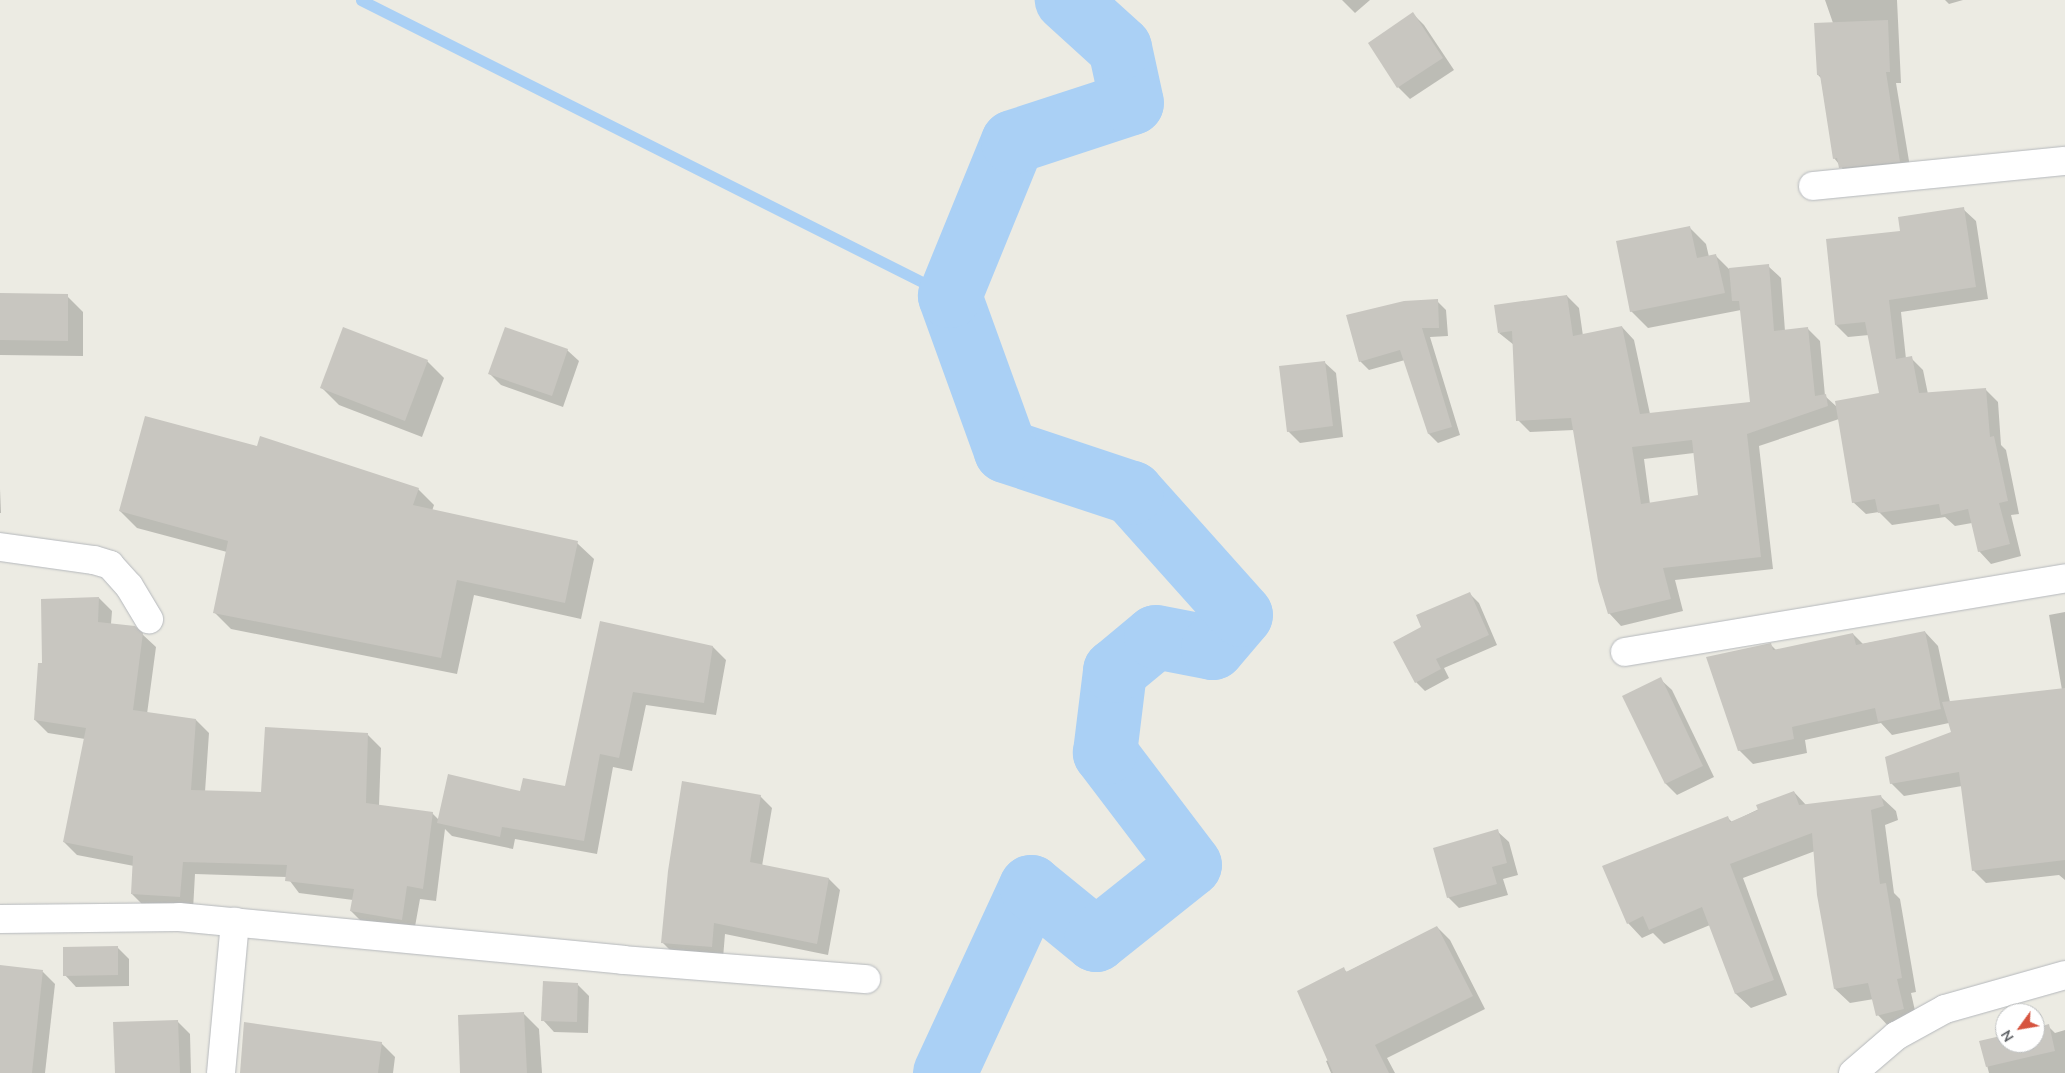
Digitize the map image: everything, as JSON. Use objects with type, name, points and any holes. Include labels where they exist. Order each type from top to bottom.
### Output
[{"type":"street","points":[[1814,186],[2065,161]]},
{"type":"street","points":[[0,547],[94,560],[110,566],[129,586],[149,619]]},
{"type":"street","points":[[1625,652],[2065,578]]},
{"type":"street","points":[[0,919],[179,916],[623,960],[866,979]]},
{"type":"street","points":[[220,1073],[234,922]]},
{"type":"street","points":[[1862,1069],[1896,1036],[1945,1009],[2065,975]]},
{"type":"building","points":[[1413,12],[1443,58],[1397,88],[1368,43]]},
{"type":"building","points":[[1888,20],[1890,72],[1886,72],[1900,162],[1839,168],[1837,158],[1833,159],[1820,75],[1817,75],[1814,23]]},
{"type":"building","points":[[1964,207],[1976,287],[1889,300],[1896,359],[1912,356],[1919,393],[1986,388],[1990,437],[1994,436],[2008,501],[1999,503],[2010,544],[1978,552],[1968,509],[1941,515],[1939,504],[1878,513],[1875,499],[1852,503],[1835,401],[1879,393],[1865,322],[1835,325],[1826,239],[1900,231],[1898,217]]},
{"type":"building","points":[[1690,226],[1697,258],[1716,254],[1725,293],[1630,312],[1616,241]]},
{"type":"building","points":[[1769,264],[1774,331],[1808,327],[1815,396],[1826,394],[1828,406],[1747,434],[1761,557],[1663,568],[1671,599],[1608,614],[1598,581],[1571,418],[1516,421],[1512,331],[1498,333],[1494,305],[1567,295],[1573,336],[1622,326],[1640,414],[1750,402],[1739,301],[1732,301],[1729,268]],"holes":[[[1692,440],[1698,495],[1641,504],[1632,447]]]},
{"type":"building","points":[[0,293],[68,294],[68,341],[0,340]]},
{"type":"building","points":[[1438,299],[1439,328],[1422,328],[1452,427],[1428,434],[1400,350],[1359,362],[1346,315],[1404,301]]},
{"type":"building","points":[[343,327],[428,360],[405,421],[320,388]]},
{"type":"building","points":[[505,327],[568,349],[552,396],[488,374]]},
{"type":"building","points":[[1325,361],[1333,426],[1287,432],[1279,366]]},
{"type":"building","points":[[145,416],[257,446],[260,436],[419,488],[413,505],[578,541],[565,603],[457,580],[441,658],[213,613],[228,541],[119,511]]},
{"type":"building","points":[[1470,592],[1489,635],[1436,659],[1441,669],[1415,683],[1393,642],[1421,627],[1416,615]]},
{"type":"building","points":[[99,597],[98,622],[135,626],[143,633],[133,710],[196,719],[191,790],[261,792],[265,727],[368,733],[366,803],[433,812],[423,889],[407,886],[402,920],[350,911],[354,889],[285,881],[287,865],[183,862],[180,897],[131,894],[133,856],[63,842],[86,728],[34,720],[38,663],[42,663],[41,599]]},
{"type":"building","points":[[600,621],[713,646],[704,703],[633,692],[619,758],[600,754],[584,841],[502,827],[500,837],[437,823],[448,774],[520,791],[523,778],[565,786]]},
{"type":"building","points":[[1925,631],[1941,709],[1878,722],[1875,708],[1792,727],[1794,739],[1738,751],[1706,657],[1771,643],[1773,650],[1853,633],[1856,645]]},
{"type":"building","points":[[1661,677],[1703,766],[1665,784],[1622,696]]},
{"type":"building","points":[[2065,688],[2065,860],[1972,871],[1959,772],[1890,784],[1885,757],[1951,732],[1942,702]]},
{"type":"building","points":[[682,781],[761,795],[750,862],[829,878],[817,944],[714,923],[712,947],[661,943],[668,871]]},
{"type":"building","points":[[1794,791],[1799,805],[1881,795],[1884,806],[1871,810],[1880,884],[1886,883],[1902,978],[1897,979],[1904,1009],[1876,1016],[1868,983],[1834,989],[1817,895],[1812,833],[1730,864],[1774,980],[1735,994],[1702,907],[1649,930],[1643,916],[1627,924],[1602,866],[1728,816],[1730,822],[1758,810],[1756,805]]},
{"type":"building","points":[[1498,829],[1507,863],[1492,867],[1497,884],[1447,898],[1433,848]]},
{"type":"building","points":[[1437,926],[1473,996],[1375,1045],[1389,1073],[1333,1073],[1297,991],[1344,967],[1346,972]]},
{"type":"building","points":[[118,946],[118,975],[63,976],[63,947]]},
{"type":"building","points":[[0,965],[43,970],[32,1073],[0,1073]]},
{"type":"building","points":[[543,981],[578,983],[577,1022],[541,1021]]},
{"type":"building","points":[[524,1012],[527,1073],[460,1073],[458,1015]]},
{"type":"building","points":[[178,1020],[180,1073],[115,1073],[113,1022]]},
{"type":"building","points":[[244,1022],[382,1042],[378,1073],[240,1073]]},
{"type":"building","points":[[2049,1024],[2055,1051],[1986,1067],[1979,1041],[1995,1037],[1995,1053],[2045,1053],[2045,1025]]},
{"type":"waterway","points":[[361,0],[950,296]]},
{"type":"waterway","points":[[945,1073],[1031,887],[1096,940],[1190,865],[1105,753],[1115,671],[1156,637],[1213,648],[1241,615],[1132,493],[1006,451],[950,296],[1013,142],[1132,103],[1120,48],[1067,0]]}]
